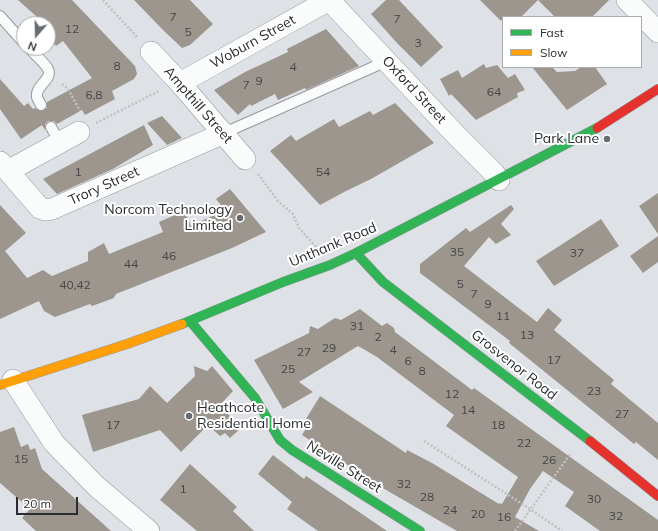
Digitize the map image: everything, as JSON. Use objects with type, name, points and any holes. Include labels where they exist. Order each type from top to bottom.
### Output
[{"type":"street","name":"Woburn Street","points":[[180,83],[320,5],[325,0]]},
{"type":"street","name":"Oxford Street","points":[[329,0],[454,133],[494,173],[498,180]]},
{"type":"street","points":[[627,0],[658,32]]},
{"type":"street","name":"Ampthill Street","points":[[151,52],[180,83],[245,159]]},
{"type":"street","name":"Unthank Road","points":[[7,382],[127,344],[190,321],[283,282],[330,265],[603,125],[658,89]]},
{"type":"street","points":[[4,166],[56,134],[84,129]]},
{"type":"street","name":"Trory Street","points":[[4,166],[40,208],[45,210],[52,209],[224,134]]},
{"type":"street","name":"Grosvenor Road","points":[[356,253],[383,282],[658,496]]},
{"type":"street","name":"Neville Street","points":[[190,321],[256,398],[280,440],[292,450],[420,531]]},
{"type":"street","points":[[7,382],[54,443],[96,486],[149,531]]},
{"type":"lane","points":[[0,16],[16,34]]},
{"type":"lane","points":[[36,56],[48,69],[49,74],[47,80],[38,89],[37,95],[41,105]]},
{"type":"lane","points":[[224,134],[387,61]]},
{"type":"path","points":[[104,0],[151,52]]},
{"type":"path","points":[[49,74],[68,89],[84,129],[165,88],[180,83]]},
{"type":"path","points":[[245,159],[278,201],[293,214],[299,228],[330,265]]},
{"type":"path","points":[[515,531],[567,457],[584,437]]},
{"type":"path","points":[[424,441],[562,531]]},
{"type":"building","points":[[18,0],[72,0],[135,66],[137,74],[134,79],[112,91],[115,99],[85,115],[82,110],[57,124],[54,121],[48,121],[45,124],[45,130],[42,125],[21,139],[0,109],[0,79],[24,106],[28,103],[33,109],[35,108],[41,111],[47,108],[47,102],[92,78],[63,41],[56,46],[56,16],[36,16]]},
{"type":"building","points":[[134,0],[190,0],[213,24],[190,45],[182,48]]},
{"type":"building","points":[[386,0],[399,0],[443,47],[421,67],[371,14]]},
{"type":"building","points":[[480,0],[538,0],[522,16],[502,16],[501,21]]},
{"type":"building","points":[[538,0],[609,0],[593,16],[554,16]]},
{"type":"building","points":[[326,29],[359,66],[306,90],[305,88],[278,100],[275,94],[251,106],[250,104],[238,115],[214,90],[245,72],[288,52],[287,49]]},
{"type":"building","points":[[484,64],[486,68],[497,65],[508,78],[515,74],[525,90],[517,93],[518,97],[476,120],[451,94],[449,96],[440,79],[458,70],[462,78]]},
{"type":"building","points":[[533,68],[553,68],[557,72],[575,71],[580,68],[596,68],[607,84],[567,110]]},
{"type":"building","points":[[395,103],[434,143],[371,179],[320,205],[270,151],[291,135],[296,141],[334,119],[339,127],[370,111],[373,115]]},
{"type":"building","points":[[162,116],[182,138],[167,145],[147,123]]},
{"type":"building","points":[[144,125],[153,145],[113,169],[57,194],[43,179]]},
{"type":"building","points":[[230,189],[266,232],[232,248],[116,294],[114,298],[92,306],[90,304],[55,317],[44,311],[39,301],[0,319],[0,205],[26,233],[5,251],[27,278],[43,270],[52,276],[88,261],[88,252],[104,243],[109,254],[163,232],[159,222],[184,211],[191,226],[225,210],[216,199]]},
{"type":"building","points":[[658,193],[658,234],[639,206]]},
{"type":"building","points":[[511,205],[514,209],[501,224],[511,235],[496,244],[489,237],[464,266],[537,322],[548,308],[562,320],[554,330],[614,380],[611,384],[658,423],[658,460],[636,442],[634,444],[509,343],[510,341],[420,273],[420,264],[466,228],[470,232]]},
{"type":"building","points":[[601,219],[619,246],[554,286],[536,261]]},
{"type":"building","points":[[658,236],[658,262],[643,273],[630,256]]},
{"type":"building","points":[[360,309],[382,326],[387,323],[394,328],[395,332],[472,390],[474,388],[658,520],[658,531],[600,531],[565,506],[574,492],[543,471],[530,489],[515,517],[539,531],[457,531],[381,487],[302,435],[307,427],[303,424],[320,396],[406,453],[407,450],[432,463],[499,504],[502,504],[518,477],[446,426],[454,415],[377,357],[358,346],[299,382],[313,392],[283,409],[254,360],[309,333],[310,326],[318,329],[335,318],[341,320]]},
{"type":"building","name":"Heathcote Residential Home","points":[[194,366],[207,371],[212,366],[233,391],[219,406],[242,427],[230,438],[225,433],[220,436],[208,425],[181,452],[160,430],[93,452],[82,415],[139,399],[150,386],[167,403],[195,376]]},
{"type":"building","points":[[14,427],[21,447],[28,444],[30,450],[35,448],[42,469],[111,531],[36,531],[22,518],[30,509],[0,483],[0,432]]},
{"type":"building","points":[[273,455],[304,479],[306,476],[387,531],[318,531],[287,509],[292,502],[258,474]]},
{"type":"building","points":[[190,464],[237,507],[233,511],[254,531],[197,531],[160,500]]},
{"type":"traffic: fast","points":[[182,324],[283,282],[330,265],[356,253],[597,128]]},
{"type":"traffic: fast","points":[[356,253],[383,282],[590,441]]},
{"type":"traffic: fast","points":[[190,321],[255,398],[280,440],[292,450],[420,531]]},
{"type":"traffic: slow","points":[[0,385],[127,344],[182,324]]},
{"type":"traffic: jam","points":[[597,128],[658,89]]},
{"type":"traffic: jam","points":[[590,441],[658,496]]},
{"type":"place","name":"Park Lane","points":[[607,139]]},
{"type":"place","name":"Norcom Technology Limited","points":[[240,218]]},
{"type":"place","name":"Heathcote Residential Home","points":[[189,416]]}]
